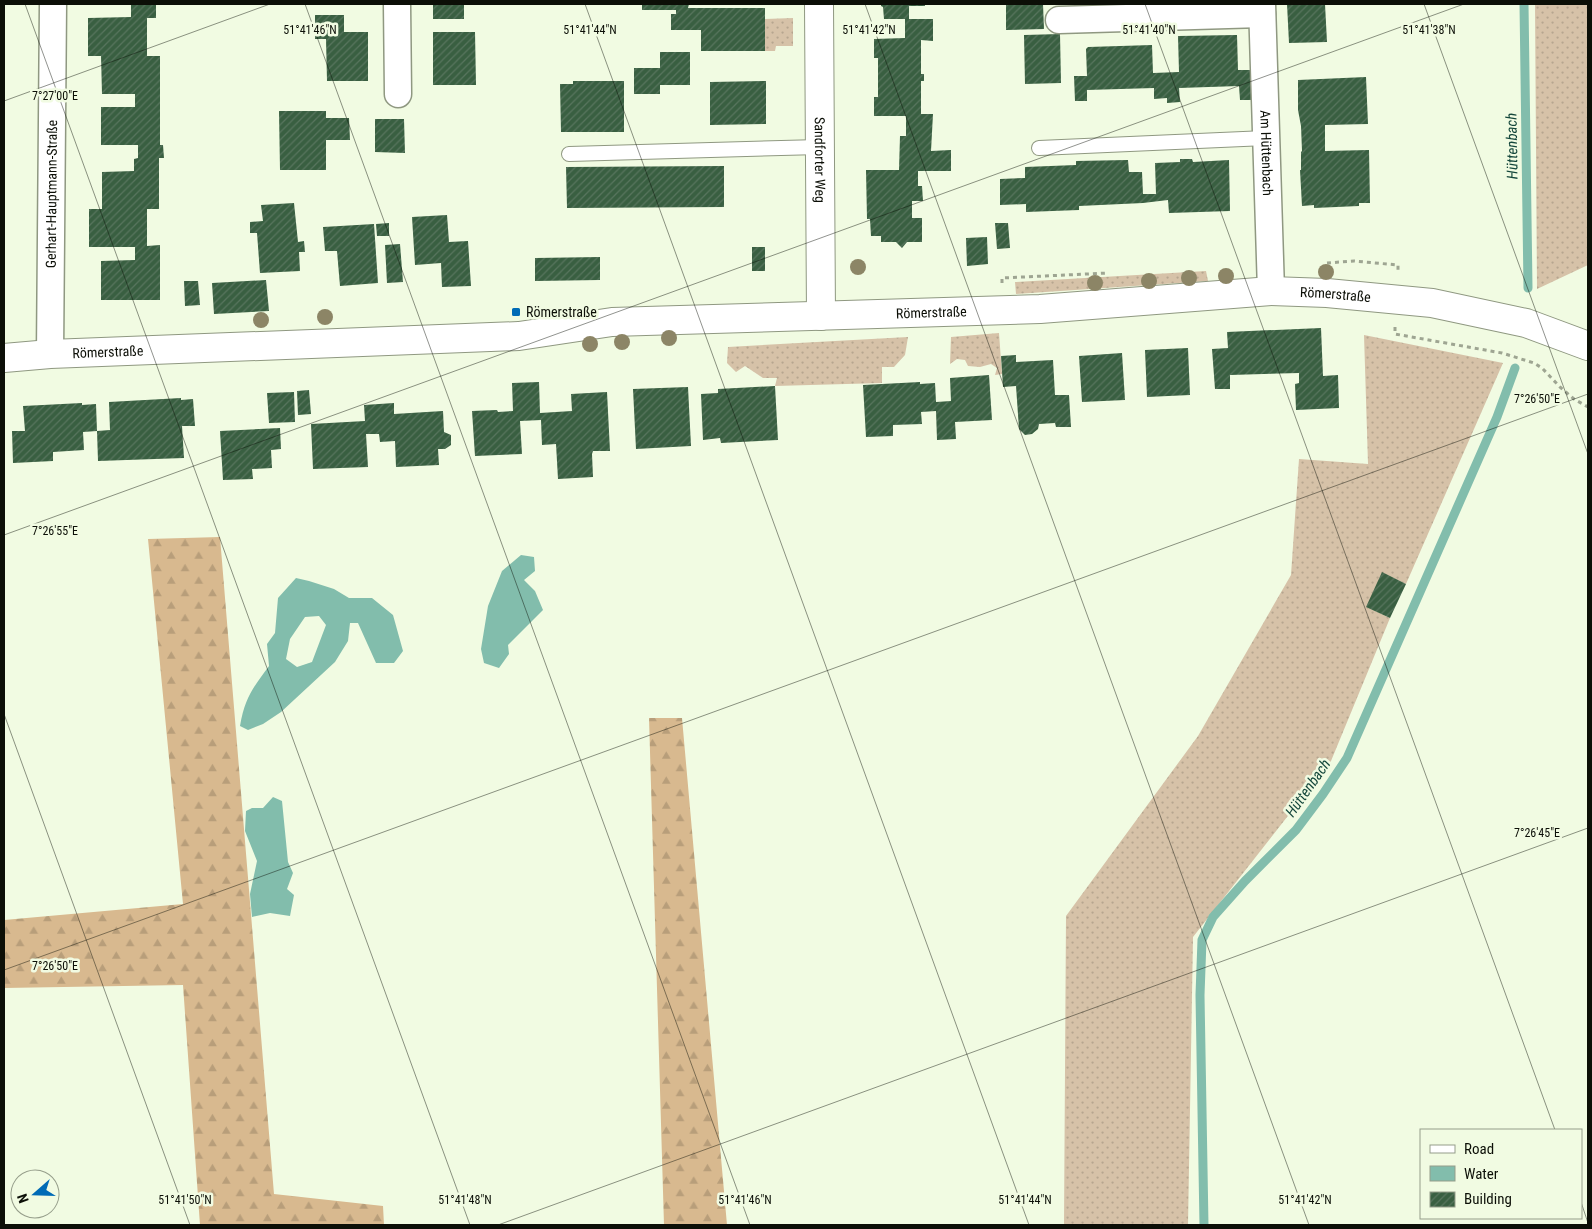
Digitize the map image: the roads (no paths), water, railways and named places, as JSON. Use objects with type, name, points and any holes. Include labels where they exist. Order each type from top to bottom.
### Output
[{"type":"street","name":"Gerhart-Hauptmann-Straße","points":[[50,354],[53,4]]},
{"type":"street","points":[[397,4],[398,94]]},
{"type":"street","name":"Sandforter Weg","points":[[819,4],[821,316]]},
{"type":"street","name":"Am Hüttenbach","points":[[1059,20],[1262,9],[1271,291]]},
{"type":"street","name":"Römerstraße","points":[[4,358],[50,354],[519,336],[612,322],[1040,309],[1271,291],[1327,293],[1432,303],[1526,322],[1588,346]]},
{"type":"lane","points":[[1039,148],[1266,138]]},
{"type":"lane","points":[[569,154],[820,147]]},
{"type":"water","points":[[521,555],[534,557],[535,571],[524,580],[535,591],[543,610],[508,645],[509,654],[499,668],[484,663],[481,649],[488,606],[502,571]]},
{"type":"water","points":[[296,578],[334,589],[349,598],[372,598],[393,615],[403,651],[394,663],[376,663],[358,623],[350,623],[348,641],[335,662],[281,712],[263,724],[248,730],[240,726],[242,716],[250,694],[269,666],[267,644],[275,633],[278,598]],"holes":[[[319,616],[326,625],[312,662],[297,667],[286,659],[290,639],[305,617]]]},
{"type":"water","points":[[273,797],[282,801],[288,862],[293,873],[287,889],[294,895],[290,916],[270,913],[252,917],[250,894],[257,861],[245,831],[246,811],[252,808],[263,808]]},
{"type":"waterway","name":"Hüttenbach","points":[[1524,4],[1528,288]]},
{"type":"waterway","name":"Hüttenbach","points":[[1204,1225],[1200,995],[1202,940],[1213,917],[1245,881],[1296,830],[1347,758],[1497,417],[1515,368]]},
{"type":"place","name":"Römerstraße","points":[[516,312]]}]
